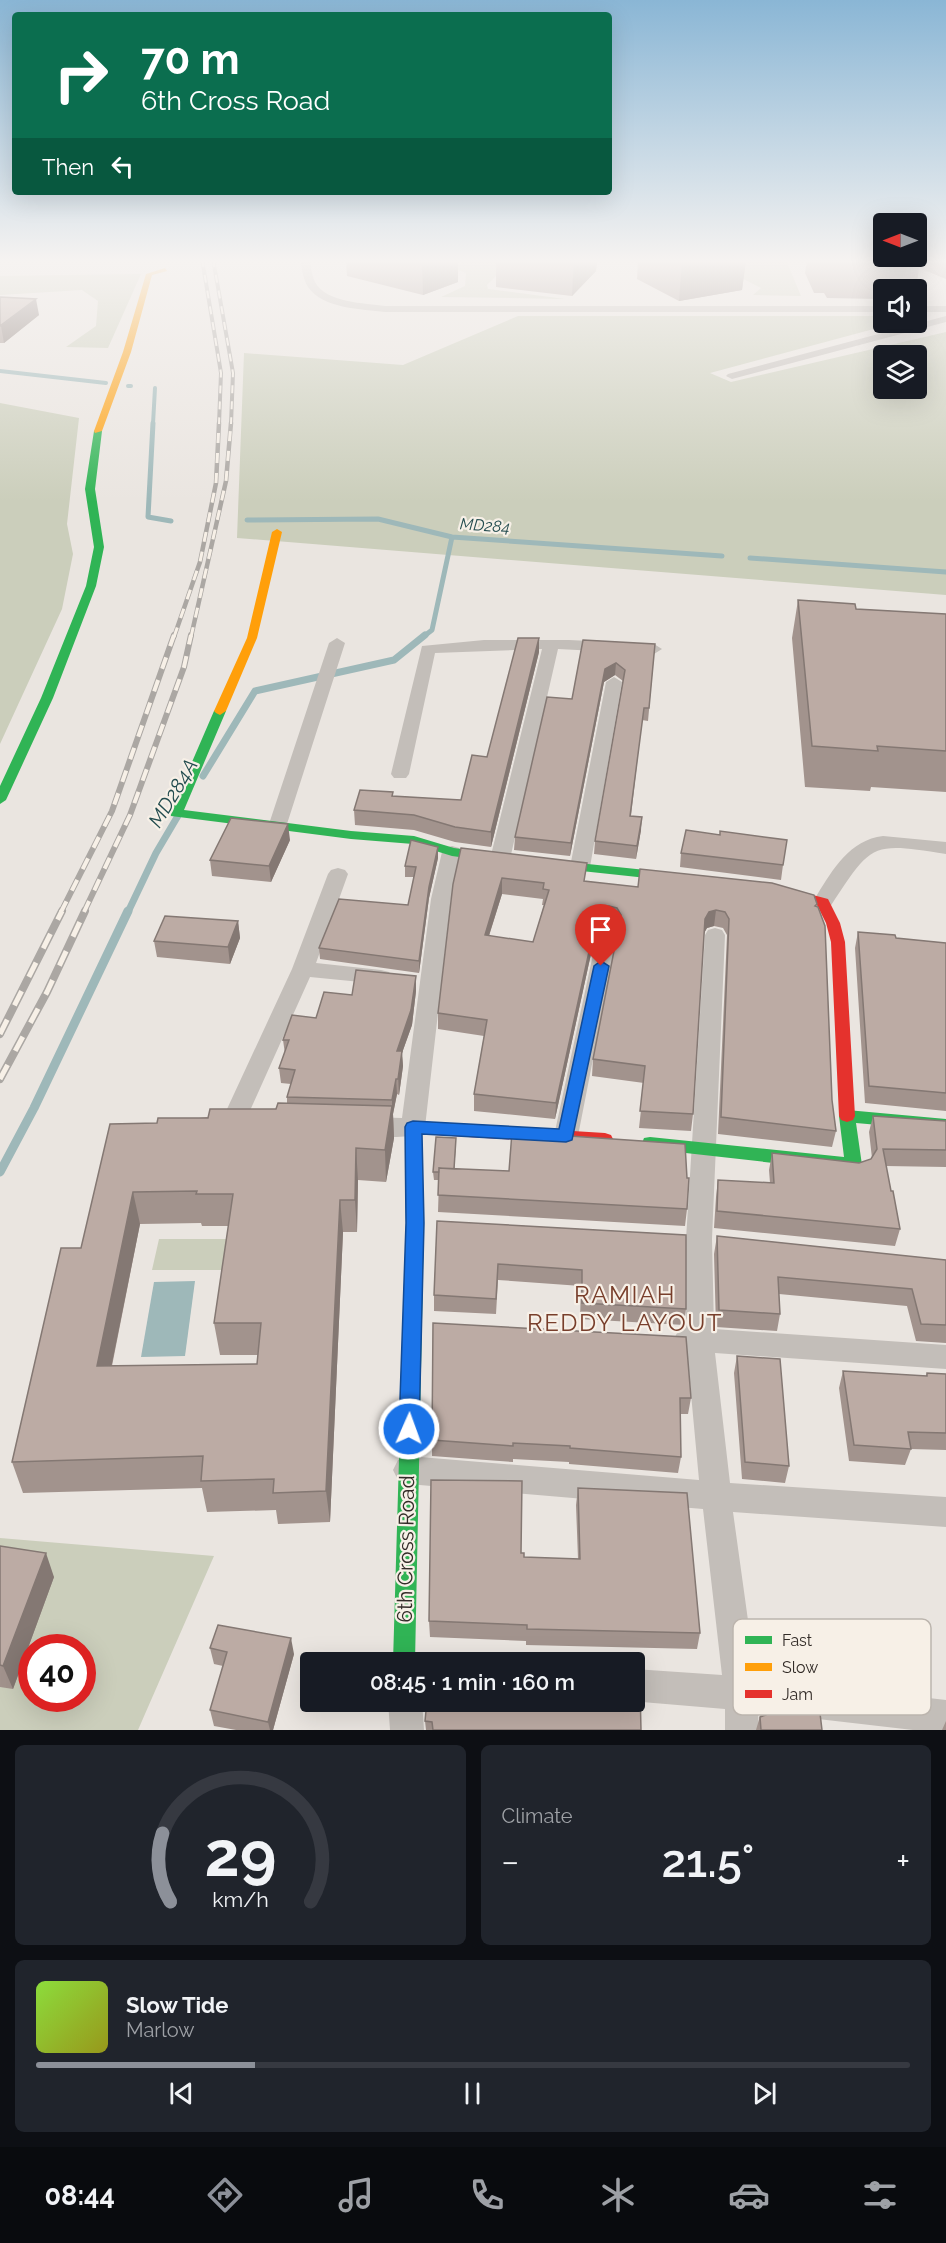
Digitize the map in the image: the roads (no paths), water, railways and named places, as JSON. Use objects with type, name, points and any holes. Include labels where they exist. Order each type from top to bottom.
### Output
[{"type":"street","points":[[0,800],[47,698],[91,586],[99,547],[90,489],[98,432],[131,340]]},
{"type":"street","points":[[732,376],[868,340]]},
{"type":"street","points":[[277,532],[252,638],[176,813],[278,824],[351,835],[414,840],[452,852],[505,859],[551,645]]},
{"type":"street","points":[[278,824],[337,643]]},
{"type":"street","points":[[400,774],[428,649],[474,645],[594,645],[654,650]]},
{"type":"street","points":[[580,867],[614,682]]},
{"type":"street","points":[[823,902],[831,886],[856,857],[874,843],[946,848]]},
{"type":"street","points":[[413,1127],[441,899],[452,852]]},
{"type":"street","points":[[534,862],[689,878]]},
{"type":"street","points":[[267,1123],[233,1122],[303,969],[338,874]]},
{"type":"street","points":[[761,886],[823,902]]},
{"type":"street","points":[[345,1125],[566,1136],[703,1147],[854,1165],[847,1116],[838,942],[833,923],[823,902]]},
{"type":"street","points":[[566,1136],[608,931]]},
{"type":"street","points":[[715,935],[699,1239],[700,1340],[733,1630]]},
{"type":"street","points":[[303,969],[430,983]]},
{"type":"street","points":[[847,1116],[946,1125]]},
{"type":"street","name":"6th Cross Road","points":[[404,1652],[408,1470],[424,1325],[427,1223],[413,1127]]},
{"type":"street","points":[[666,1338],[946,1358]]},
{"type":"street","points":[[408,1470],[716,1496],[946,1512]]},
{"type":"street","points":[[645,1687],[733,1692]]},
{"type":"street","points":[[405,1712],[406,1730]]},
{"type":"street","points":[[742,1715],[742,1730]]},
{"type":"street","points":[[929,1715],[946,1717]]},
{"type":"water","points":[[195,1281],[185,1356],[141,1357],[154,1282]]},
{"type":"waterway","name":"MD284","points":[[0,371],[106,383]]},
{"type":"waterway","name":"MD284","points":[[153,424],[155,388]]},
{"type":"waterway","name":"MD284","points":[[153,423],[148,517],[171,521]]},
{"type":"waterway","name":"MD284","points":[[247,520],[378,519],[452,537]]},
{"type":"waterway","name":"MD284A","points":[[423,637],[432,630],[452,537]]},
{"type":"waterway","name":"MD284","points":[[452,537],[722,556]]},
{"type":"waterway","name":"MD284","points":[[750,558],[946,572]]},
{"type":"waterway","name":"MD284A","points":[[203,776],[255,691],[394,660],[425,635]]},
{"type":"waterway","name":"MD284A","points":[[128,912],[156,853],[179,814]]},
{"type":"waterway","name":"MD284A","points":[[0,1172],[34,1108],[128,911]]},
{"type":"railway","points":[[215,340],[221,373],[219,424]]},
{"type":"railway","points":[[227,340],[233,373],[231,424]]},
{"type":"railway","points":[[174,637],[200,562],[216,483],[219,423]]},
{"type":"railway","points":[[191,637],[226,481],[231,423]]},
{"type":"railway","points":[[61,912],[112,811],[174,635]]},
{"type":"railway","points":[[84,912],[130,815],[184,667],[191,635]]},
{"type":"railway","points":[[0,1034],[62,911]]},
{"type":"railway","points":[[0,1079],[47,992],[85,911]]},
{"type":"district","name":"RAMIAH REDDY LAYOUT","points":[[625,1309]]}]
